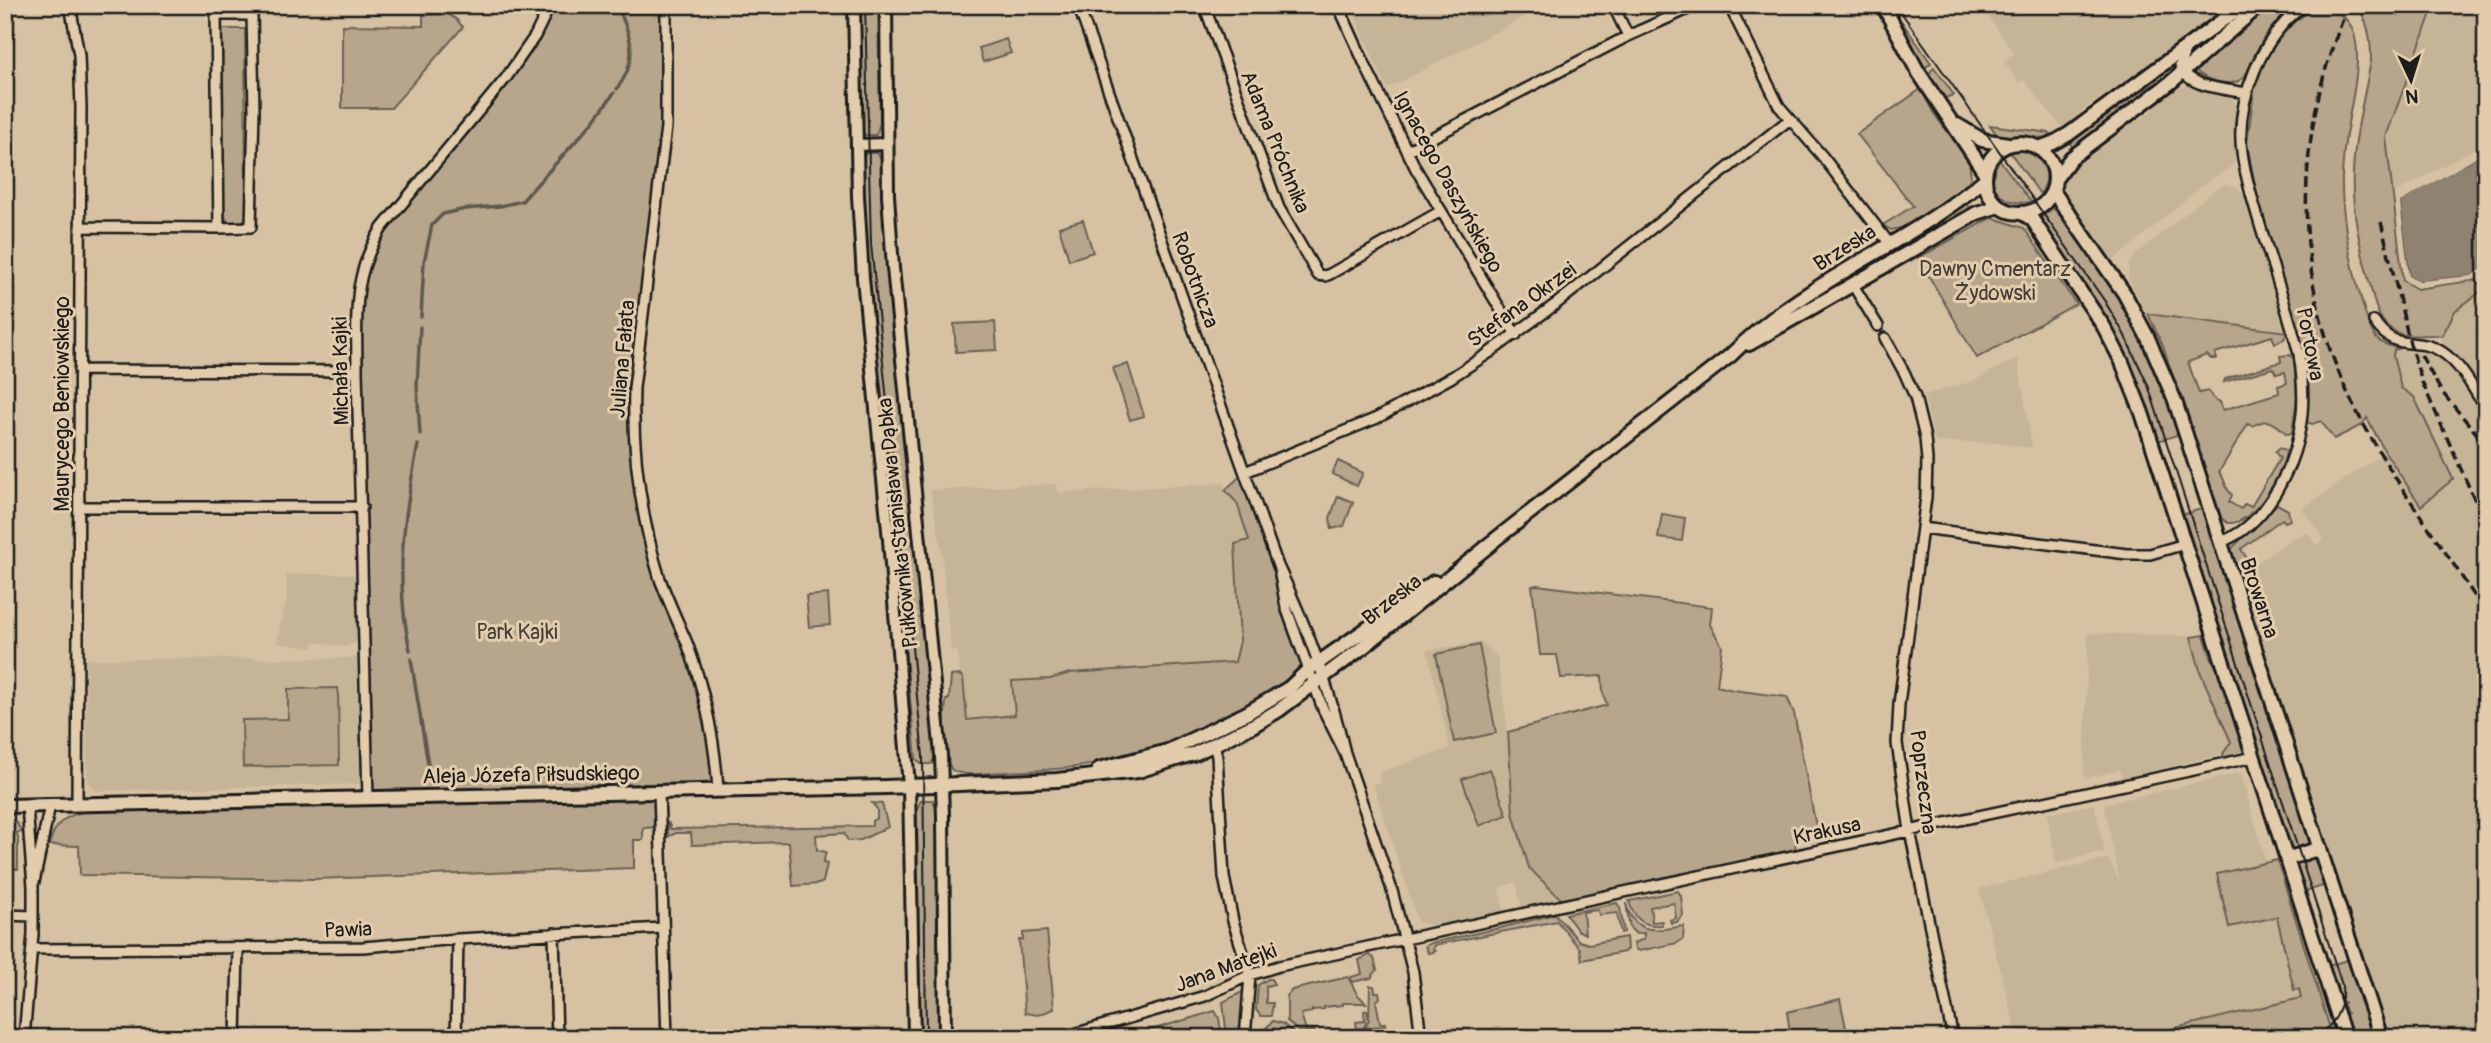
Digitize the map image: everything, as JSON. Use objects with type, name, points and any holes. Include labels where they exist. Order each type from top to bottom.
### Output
[{"type":"main road","points":[[1883,5],[1917,70],[1953,122],[1984,176],[1987,192],[1998,206],[2032,219],[2081,289],[2112,342],[2142,413],[2345,1038]]},
{"type":"main road","points":[[2039,148],[2068,134],[2243,5]]},
{"type":"main road","points":[[2022,213],[2038,208],[2046,202],[2071,158],[2182,72],[2260,5]]},
{"type":"main road","points":[[1953,122],[1982,140],[2008,144],[2026,142],[2039,148],[2050,158],[2055,184]]},
{"type":"main road","points":[[1984,176],[1993,157],[2008,144]]},
{"type":"main road","name":"Brzeska","points":[[1314,666],[1492,543],[1794,303],[1948,208],[1984,176]]},
{"type":"main road","name":"Browarna","points":[[2055,184],[2062,207],[2109,270],[2148,338],[2175,401],[2381,1038]]},
{"type":"main road","name":"Brzeska","points":[[1731,355],[1977,213],[1998,206]]},
{"type":"main road","name":"Brzeska","points":[[1319,680],[1469,564],[1492,543]]},
{"type":"main road","name":"Aleja Józefa Piłsudskiego","points":[[1057,780],[1149,757],[1186,743],[1260,706],[1289,688],[1314,666]]},
{"type":"main road","name":"Aleja Józefa Piłsudskiego","points":[[5,806],[909,786],[1092,777],[1149,768],[1214,745],[1258,722],[1319,680]]},
{"type":"main road","points":[[2287,859],[2320,848]]},
{"type":"street","name":"Maurycego Beniowskiego","points":[[70,5],[81,77],[78,805]]},
{"type":"street","name":"Michała Kajki","points":[[368,798],[357,371],[358,285],[370,246],[403,201],[522,56],[550,5]]},
{"type":"street","name":"Juliana Fałata","points":[[666,5],[666,127],[634,388],[633,417],[640,488],[653,553],[699,680],[718,790]]},
{"type":"street","name":"Pułkownika Stanisława Dąbka","points":[[854,5],[856,145],[863,278],[889,540],[909,786],[914,1038]]},
{"type":"street","name":"Pułkownika Stanisława Dąbka","points":[[886,5],[888,195],[893,268],[942,784],[945,1038]]},
{"type":"street","name":"Robotnicza","points":[[1078,5],[1278,566],[1296,603],[1319,680],[1334,704],[1345,753],[1406,939],[1416,990],[1420,1038]]},
{"type":"street","name":"Adama Próchnika","points":[[1204,5],[1279,208],[1318,275],[1330,274],[1441,211]]},
{"type":"street","name":"Ignacego Daszyńskiego","points":[[1338,5],[1408,150],[1441,211],[1516,335]]},
{"type":"street","points":[[1613,5],[1628,36]]},
{"type":"street","points":[[1408,150],[1628,36],[1697,5]]},
{"type":"street","points":[[1729,5],[1779,106],[1889,243]]},
{"type":"street","name":"Portowa","points":[[2221,542],[2235,536],[2252,523],[2276,492],[2293,453],[2302,414],[2299,354],[2245,171],[2241,142],[2253,73],[2265,46],[2285,22],[2305,5]]},
{"type":"street","points":[[80,227],[219,228],[251,228],[254,30],[252,15],[228,10],[216,15],[219,228]]},
{"type":"street","points":[[2186,48],[2180,65],[2182,72],[2197,82],[2248,93]]},
{"type":"street","name":"Stefana Okrzei","points":[[1245,472],[1377,418],[1452,377],[1516,335],[1790,119]]},
{"type":"street","points":[[856,145],[887,144]]},
{"type":"street","points":[[1853,285],[1878,326]]},
{"type":"street","points":[[2374,321],[2393,341],[2434,347],[2444,352],[2467,379],[2486,409]]},
{"type":"street","name":"Poprzeczna","points":[[1885,338],[1911,387],[1925,438],[1927,481],[1897,743],[1910,831],[1953,1038]]},
{"type":"street","points":[[79,370],[357,371]]},
{"type":"street","points":[[79,507],[362,507]]},
{"type":"street","points":[[1922,528],[2127,554],[2150,554],[2185,544]]},
{"type":"street","points":[[1214,745],[1217,756],[1224,877],[1233,921],[1250,975],[1245,1038]]},
{"type":"street","name":"Krakusa","points":[[1406,939],[2255,757]]},
{"type":"street","points":[[659,791],[667,1038]]},
{"type":"street","points":[[33,887],[50,805]]},
{"type":"street","points":[[24,1038],[33,915],[27,806]]},
{"type":"street","points":[[5,915],[33,915]]},
{"type":"street","name":"Pawia","points":[[32,949],[363,947],[663,928]]},
{"type":"street","points":[[554,933],[557,1038]]},
{"type":"street","points":[[456,1038],[458,939]]},
{"type":"street","name":"Jana Matejki","points":[[1060,1038],[1205,996],[1279,965],[1406,939]]},
{"type":"street","points":[[236,1038],[238,948]]},
{"type":"shaded area","points":[[1350,5],[1536,5],[1538,10],[1387,89]]},
{"type":"shaded area","points":[[1980,5],[2237,5],[2164,58],[2133,75],[2083,110],[2064,130],[2024,80],[2019,83],[2004,62],[2014,53]]},
{"type":"shaded area","points":[[2434,5],[2486,5],[2486,142],[2391,195],[2386,137]]},
{"type":"shaded area","points":[[2188,86],[2227,94],[2235,102],[2238,114],[2234,162],[2230,168],[2203,185],[2114,260],[2109,260],[2065,201],[2063,188],[2067,174],[2089,153],[2144,117],[2175,87]]},
{"type":"shaded area","points":[[2486,152],[2486,266],[2471,276],[2419,281],[2409,276],[2400,201]]},
{"type":"shaded area","points":[[2225,184],[2238,187],[2246,198],[2287,332],[2148,314],[2128,279],[2129,263],[2135,255],[2214,190]]},
{"type":"shaded area","points":[[2484,289],[2486,1038],[2387,1038],[2241,586],[2250,579],[2252,566],[2295,537],[2308,533],[2316,545],[2324,540],[2303,511],[2304,507],[2385,452],[2421,505],[2452,480],[2414,397],[2401,388],[2394,350],[2435,353],[2455,311]]},
{"type":"shaded area","points":[[2018,358],[2032,448],[2000,443],[1935,442],[1924,395],[1971,382]]},
{"type":"shaded area","points":[[1224,483],[1225,490],[1237,503],[1249,541],[1235,544],[1240,641],[1235,663],[1070,673],[1050,679],[1012,681],[1015,715],[967,720],[958,651],[951,651],[941,546],[930,490],[1056,484],[1057,493]]},
{"type":"shaded area","points":[[286,574],[356,574],[359,641],[345,647],[314,642],[312,648],[276,643],[287,597]]},
{"type":"shaded area","points":[[2088,633],[2191,636],[2201,674],[2231,742],[2223,754],[2122,778],[2120,770],[2084,779]]},
{"type":"shaded area","points":[[1481,642],[1497,656],[1508,732],[1563,901],[1522,909],[1516,883],[1499,887],[1504,912],[1435,926],[1418,922],[1373,784],[1381,782],[1378,773],[1450,748],[1427,650]]},
{"type":"shaded area","points":[[359,658],[363,784],[96,791],[87,779],[86,659]]},
{"type":"shaded area","points":[[2241,773],[2266,863],[2221,873],[2278,910],[2304,1000],[2140,1038],[2018,1038],[1979,889],[2108,858],[2120,882],[2104,804]]},
{"type":"shaded area","points":[[2094,804],[2105,851],[2056,863],[2047,814]]},
{"type":"green space","name":"Park Kajki","points":[[550,5],[666,5],[667,113],[633,417],[653,553],[696,669],[718,784],[368,791],[357,326],[370,246],[506,78]]},
{"type":"green space","points":[[860,5],[878,5],[880,123],[876,135],[865,135],[861,128]]},
{"type":"green space","points":[[1890,5],[1931,63],[1926,67],[1922,66]]},
{"type":"green space","points":[[2269,5],[2294,5],[2265,36],[2243,78],[2232,83],[2219,82],[2196,71],[2196,68]]},
{"type":"green space","points":[[2356,5],[2434,5],[2386,137],[2403,281],[2417,289],[2476,280],[2484,289],[2455,311],[2442,336],[2397,333],[2382,320],[2372,294],[2359,241],[2353,199],[2356,143],[2371,61],[2368,32]]},
{"type":"green space","points":[[2313,9],[2334,11],[2347,20],[2354,35],[2356,73],[2344,146],[2342,191],[2349,249],[2364,311],[2375,337],[2398,349],[2394,350],[2393,356],[2401,388],[2414,397],[2453,479],[2421,506],[2385,452],[2367,418],[2362,425],[2334,439],[2321,421],[2312,424],[2307,422],[2308,378],[2304,350],[2257,195],[2247,144],[2254,91],[2264,62],[2279,39],[2294,22]]},
{"type":"green space","points":[[447,14],[463,27],[391,108],[342,108],[342,25],[423,26],[423,15]]},
{"type":"green space","points":[[222,29],[245,29],[246,218],[241,223],[229,223],[224,216]]},
{"type":"green space","points":[[1006,39],[1011,53],[983,62],[979,48]]},
{"type":"green space","points":[[1934,67],[1954,95],[1944,98],[1928,75]]},
{"type":"green space","points":[[2163,79],[2073,148],[2069,141]]},
{"type":"green space","points":[[1921,89],[1934,114],[1969,160],[1971,177],[1964,188],[1905,227],[1891,230],[1883,225],[1913,206],[1857,134]]},
{"type":"green space","points":[[1990,125],[2049,133],[2052,137],[2013,135],[1999,138]]},
{"type":"green space","points":[[2017,150],[2033,155],[2043,165],[2046,179],[2040,194],[2010,152]]},
{"type":"green space","points":[[866,153],[877,153],[881,158],[886,254],[936,756],[931,764],[921,764],[916,759],[896,557],[900,551],[890,460],[883,426],[866,245],[862,160]]},
{"type":"green space","points":[[1999,159],[2031,202],[2011,201],[1998,192],[1993,177]]},
{"type":"green space","points":[[1966,203],[1971,210],[1864,271],[1862,269],[1862,267]]},
{"type":"green space","points":[[2053,208],[2094,258],[2129,314],[2157,373],[2180,434],[2158,441],[2141,393],[2110,326],[2041,219],[2042,215]]},
{"type":"green space","name":"Dawny Cmentarz Żydowski","points":[[1994,218],[2024,228],[2076,304],[1977,358],[1918,258]]},
{"type":"green space","points":[[1083,220],[1093,252],[1069,260],[1059,227]]},
{"type":"green space","points":[[2148,314],[2287,332],[2284,339],[2275,343],[2272,336],[2215,353],[2217,359],[2211,359],[2207,355],[2188,362],[2199,393],[2208,391],[2220,402],[2223,410],[2279,393],[2278,386],[2287,383],[2285,372],[2276,374],[2273,368],[2224,382],[2225,379],[2281,362],[2280,356],[2290,355],[2294,359],[2297,397],[2292,433],[2287,434],[2267,421],[2253,426],[2248,424],[2219,472],[2232,495],[2229,502],[2241,509],[2245,504],[2251,507],[2280,458],[2275,452],[2279,448],[2286,450],[2280,471],[2266,496],[2248,516],[2238,521],[2228,523],[2216,509],[2163,346]]},
{"type":"green space","points":[[995,322],[997,350],[956,352],[954,324]]},
{"type":"green space","points":[[1128,364],[1144,416],[1130,420],[1113,368]]},
{"type":"green space","points":[[1338,461],[1363,473],[1357,486],[1332,474]]},
{"type":"green space","points":[[1245,472],[1312,660],[1298,668],[1290,683],[1185,740],[1119,760],[1051,769],[971,774],[952,770],[948,763],[944,736],[946,700],[949,699],[951,676],[960,675],[963,678],[967,720],[1015,715],[1012,681],[1050,679],[1070,673],[1235,662],[1240,641],[1235,544],[1249,540],[1237,503],[1225,490]]},
{"type":"green space","points":[[1338,496],[1353,502],[1344,526],[1332,529],[1330,518]]},
{"type":"green space","points":[[2277,504],[2288,510],[2290,520],[2285,522],[2282,519],[2241,549],[2252,566],[2250,579],[2240,586],[2231,556],[2232,548]]},
{"type":"green space","points":[[2204,508],[2311,839],[2309,845],[2296,848],[2288,843],[2182,515]]},
{"type":"green space","points":[[1662,514],[1685,518],[1682,541],[1658,538]]},
{"type":"green space","points":[[1532,586],[1712,607],[1710,625],[1722,646],[1717,686],[1787,697],[1794,713],[1816,827],[1803,835],[1802,830],[1796,831],[1795,851],[1563,901],[1529,868],[1513,813],[1508,732],[1607,705],[1602,676],[1561,678],[1557,655],[1540,655]]},
{"type":"green space","points":[[828,594],[830,625],[809,627],[806,596]]},
{"type":"green space","points":[[2204,635],[2212,660],[2222,677],[2249,758],[2225,763],[2223,754],[2231,742],[2201,674],[2191,637]]},
{"type":"green space","points":[[1479,645],[1496,733],[1454,742],[1436,654]]},
{"type":"green space","points":[[338,688],[339,765],[243,767],[242,720],[288,719],[288,689]]},
{"type":"green space","points":[[1490,769],[1507,815],[1479,826],[1462,779]]},
{"type":"green space","points":[[659,799],[660,827],[643,828],[643,840],[634,840],[634,868],[313,879],[80,875],[79,846],[49,845],[60,823],[82,812]]},
{"type":"green space","points":[[921,800],[933,800],[938,813],[939,1038],[920,1038],[917,810]]},
{"type":"green space","points":[[872,803],[882,804],[888,827],[861,840],[848,841],[844,833],[816,835],[817,850],[826,852],[823,863],[827,864],[823,882],[819,884],[793,886],[789,842],[692,845],[691,833],[676,833],[668,837],[668,822],[671,829],[872,826],[872,821],[877,818],[877,809]]},
{"type":"green space","points":[[5,816],[16,822],[22,832],[16,833],[18,869],[5,869]]},
{"type":"green space","points":[[2314,856],[2326,885],[2304,892],[2296,864]]},
{"type":"green space","points":[[2277,860],[2333,1038],[2133,1038],[2301,998],[2299,989],[2294,990],[2277,917],[2229,927],[2217,874]]},
{"type":"green space","points":[[1678,891],[1683,915],[1677,922],[1671,923],[1670,920],[1676,918],[1674,903],[1650,907],[1652,922],[1662,921],[1662,925],[1650,925],[1637,917],[1629,901]]},
{"type":"green space","points":[[1617,903],[1624,932],[1621,933],[1617,913],[1599,915],[1598,910],[1583,912],[1585,934],[1577,930],[1566,914]]},
{"type":"green space","points":[[1626,903],[1635,922],[1648,929],[1684,926],[1683,939],[1677,943],[1639,951],[1635,949],[1634,943],[1644,939],[1644,933],[1636,934],[1630,928]]},
{"type":"green space","points":[[1555,914],[1579,941],[1589,944],[1626,937],[1627,949],[1624,952],[1582,960],[1580,949],[1557,921],[1434,945],[1433,951],[1436,951],[1428,953],[1425,946],[1431,943]]},
{"type":"green space","points":[[1047,931],[1054,1009],[1038,1015],[1025,1013],[1019,940],[1023,940],[1023,933]]},
{"type":"green space","points":[[1369,955],[1374,958],[1377,970],[1371,978],[1352,982],[1351,977],[1362,974],[1359,960]]},
{"type":"green space","points":[[2350,959],[2376,1038],[2352,1038],[2345,1018],[2347,1013],[2342,1009],[2344,1002],[2340,1004],[2328,966]]},
{"type":"green space","points":[[1348,977],[1357,994],[1366,1003],[1343,1003],[1301,1014],[1306,1030],[1315,1032],[1298,1031],[1287,1021],[1287,996],[1292,990]]},
{"type":"green space","points":[[1268,979],[1274,984],[1266,986],[1266,1003],[1273,1003],[1271,1016],[1261,1016],[1256,1010],[1258,985]]},
{"type":"green space","points":[[1370,986],[1374,986],[1375,992],[1379,992],[1380,998],[1376,1001],[1380,1023],[1386,1025],[1365,1028],[1368,1021],[1363,1028],[1357,1029],[1356,1022],[1365,1021],[1364,1011],[1367,1010],[1369,1021]]},
{"type":"green space","points":[[1244,991],[1241,1038],[1227,1038],[1223,1002]]},
{"type":"green space","points":[[1840,999],[1848,1038],[1791,1038],[1787,1012]]},
{"type":"green space","points":[[1215,1011],[1219,1018],[1222,1038],[1124,1038]]},
{"type":"green space","points":[[1273,1021],[1283,1024],[1300,1038],[1280,1038],[1279,1031],[1260,1038],[1260,1034]]},
{"type":"pier","points":[[2486,149],[2486,152],[2400,202],[2409,276],[2420,281],[2471,276],[2486,266],[2486,270],[2472,280],[2419,285],[2408,279],[2397,199]]},
{"type":"waterway","points":[[617,5],[629,37],[631,57],[629,67],[617,89]]},
{"type":"waterway","points":[[421,317],[424,262],[432,225],[443,214],[522,201],[593,122],[614,93]]},
{"type":"waterway","points":[[420,327],[417,386],[420,434]]},
{"type":"waterway","points":[[410,650],[405,623],[402,572],[405,522],[418,445]]},
{"type":"waterway","points":[[411,659],[428,764]]},
{"type":"tram line","points":[[865,5],[871,244],[923,756],[926,1038]]},
{"type":"tram line","points":[[1896,5],[2104,300],[2123,332],[2148,385],[2342,985],[2341,1002],[2336,1017],[2326,1029],[2311,1038]]},
{"type":"railway","points":[[2349,5],[2331,52],[2309,151],[2306,202],[2309,252],[2317,302],[2330,351],[2365,426],[2397,481],[2486,614]]},
{"type":"railway","points":[[2381,222],[2410,344],[2422,382],[2486,525]]},
{"type":"railway","points":[[2421,355],[2441,391],[2486,445]]}]
